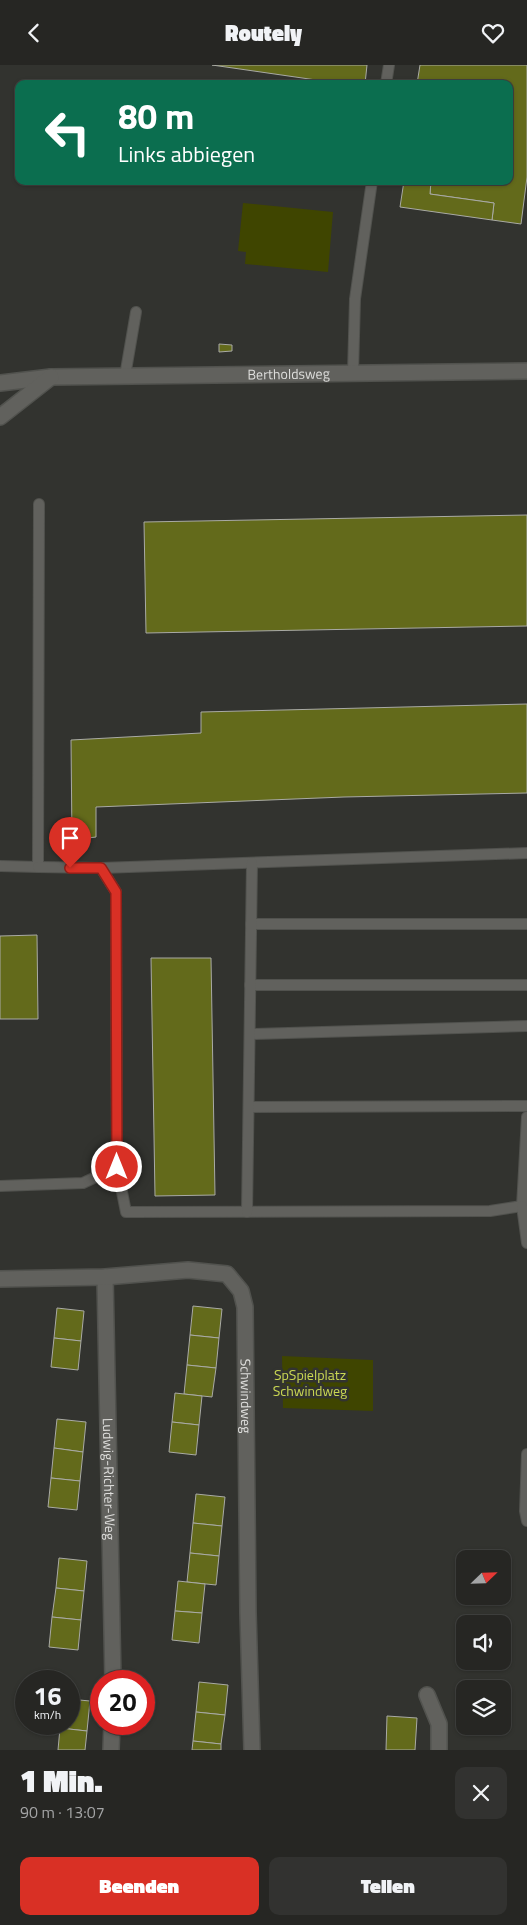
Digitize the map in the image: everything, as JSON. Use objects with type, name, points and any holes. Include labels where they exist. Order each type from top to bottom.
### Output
[{"type":"street","name":"Bertholdsweg","points":[[0,383],[51,377],[527,371]]},
{"type":"street","points":[[0,417],[51,377]]},
{"type":"street","name":"Schwindweg","points":[[0,1279],[105,1277],[188,1270],[227,1274],[242,1291],[245,1307],[248,1613],[252,1750]]},
{"type":"street","name":"Ludwig-Richter-Weg","points":[[105,1277],[113,1670]]},
{"type":"street","points":[[428,1695],[439,1724],[439,1750]]},
{"type":"street","points":[[111,1750],[112,1735]]},
{"type":"lane","points":[[387,80],[389,65]]},
{"type":"lane","points":[[353,373],[355,299],[371,185]]},
{"type":"lane","points":[[125,376],[136,312]]},
{"type":"lane","points":[[38,867],[39,504]]},
{"type":"lane","points":[[0,866],[101,868],[527,853]]},
{"type":"lane","points":[[247,1212],[252,863]]},
{"type":"lane","points":[[101,868],[116,892],[117,1167],[126,1212],[490,1211],[522,1206]]},
{"type":"lane","points":[[251,924],[527,924]]},
{"type":"lane","points":[[250,985],[527,985]]},
{"type":"lane","points":[[250,1034],[527,1026]]},
{"type":"lane","points":[[249,1107],[527,1106]]},
{"type":"lane","points":[[527,1117],[522,1206],[527,1243]]},
{"type":"lane","points":[[0,1186],[83,1183],[117,1167]]},
{"type":"lane","points":[[527,1454],[525,1511],[527,1521]]},
{"type":"green space","points":[[243,203],[333,212],[328,272],[245,264],[246,252],[238,251]]},
{"type":"green space","name":"SpSpielplatz Schwindweg","points":[[282,1356],[373,1360],[373,1411],[283,1408]]},
{"type":"building","points":[[212,65],[367,65],[365,80],[316,80]]},
{"type":"building","points":[[420,65],[527,65],[527,177],[521,224],[492,220],[494,203],[430,194],[431,185],[513,185],[513,80],[418,80]]},
{"type":"building","points":[[403,185],[431,185],[430,194],[494,203],[492,220],[400,207]]},
{"type":"building","points":[[219,344],[232,345],[232,351],[219,352]]},
{"type":"building","points":[[527,515],[527,626],[146,633],[144,522]]},
{"type":"building","points":[[527,704],[527,793],[344,797],[96,807],[96,837],[72,840],[71,740],[201,733],[201,712]]},
{"type":"building","points":[[37,935],[38,1019],[0,1019],[0,936]]},
{"type":"building","points":[[151,958],[211,958],[215,1195],[155,1196]]},
{"type":"building","points":[[193,1306],[222,1309],[219,1338],[190,1335]]},
{"type":"building","points":[[57,1308],[84,1311],[81,1341],[54,1338]]},
{"type":"building","points":[[190,1335],[219,1338],[216,1368],[187,1365]]},
{"type":"building","points":[[54,1338],[81,1341],[78,1370],[51,1367]]},
{"type":"building","points":[[187,1365],[216,1368],[212,1397],[184,1394]]},
{"type":"building","points":[[175,1393],[202,1396],[199,1425],[172,1422]]},
{"type":"building","points":[[57,1419],[86,1422],[83,1452],[54,1448]]},
{"type":"building","points":[[172,1422],[199,1425],[196,1455],[169,1452]]},
{"type":"building","points":[[54,1448],[83,1452],[80,1481],[51,1478]]},
{"type":"building","points":[[51,1478],[80,1481],[77,1510],[48,1507]]},
{"type":"building","points":[[196,1494],[225,1497],[222,1526],[193,1523]]},
{"type":"building","points":[[193,1523],[222,1526],[219,1556],[190,1553]]},
{"type":"building","points":[[190,1553],[219,1556],[216,1585],[187,1582]]},
{"type":"building","points":[[59,1558],[87,1561],[84,1591],[56,1588]]},
{"type":"building","points":[[178,1581],[205,1584],[202,1613],[175,1611]]},
{"type":"building","points":[[56,1588],[84,1591],[81,1620],[52,1617]]},
{"type":"building","points":[[175,1611],[202,1613],[199,1643],[172,1640]]},
{"type":"building","points":[[52,1617],[81,1620],[78,1650],[49,1647]]},
{"type":"building","points":[[199,1682],[228,1685],[225,1715],[196,1712]]},
{"type":"building","points":[[80,1700],[90,1701],[87,1731],[80,1730]]},
{"type":"building","points":[[196,1712],[225,1715],[221,1744],[193,1741]]},
{"type":"building","points":[[387,1716],[417,1718],[415,1750],[386,1750]]},
{"type":"building","points":[[80,1730],[87,1731],[85,1750],[58,1750],[59,1735],[80,1735]]},
{"type":"building","points":[[193,1741],[221,1744],[221,1750],[192,1750]]},
{"type":"route","points":[[70,868],[101,868],[116,892],[117,1167]]}]
